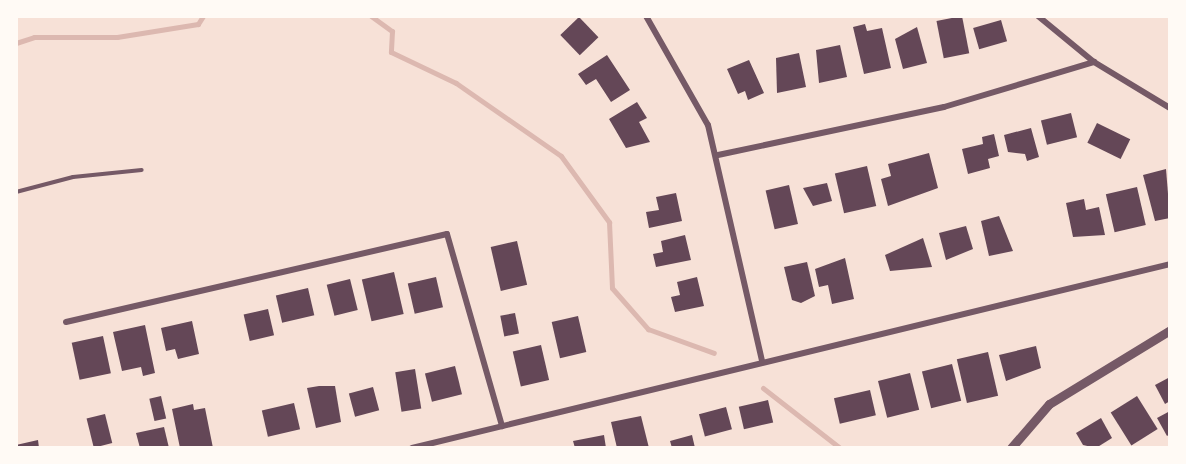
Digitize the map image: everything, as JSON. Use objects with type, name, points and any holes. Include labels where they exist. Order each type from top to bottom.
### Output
[{"type":"street","points":[[646,16],[683,75],[718,155],[762,360]]},
{"type":"street","points":[[1038,16],[1094,62],[1170,108]]},
{"type":"street","points":[[718,155],[944,107],[1094,62]]},
{"type":"street","points":[[66,322],[447,234],[502,426]]},
{"type":"street","points":[[412,447],[762,360],[1042,299],[1170,264]]},
{"type":"street","points":[[1011,447],[1049,404],[1170,330]]},
{"type":"lane","points":[[16,192],[73,177],[142,170]]},
{"type":"building","points":[[962,16],[969,53],[944,58],[936,21]]},
{"type":"building","points":[[579,17],[598,37],[580,55],[560,35]]},
{"type":"building","points":[[1001,20],[1007,41],[979,49],[973,28]]},
{"type":"building","points":[[865,24],[867,31],[882,28],[891,68],[864,74],[853,27]]},
{"type":"building","points":[[917,27],[927,63],[903,69],[895,39]]},
{"type":"building","points":[[840,45],[847,77],[819,83],[816,50]]},
{"type":"building","points":[[799,53],[806,87],[777,93],[776,58]]},
{"type":"building","points":[[607,55],[630,90],[611,102],[596,79],[586,85],[578,74]]},
{"type":"building","points":[[749,60],[764,93],[748,100],[745,91],[738,94],[727,69]]},
{"type":"building","points":[[637,102],[647,118],[639,122],[650,142],[626,148],[609,119]]},
{"type":"building","points":[[1071,113],[1077,137],[1047,145],[1041,120]]},
{"type":"building","points":[[1097,123],[1130,139],[1121,159],[1087,143]]},
{"type":"building","points":[[1031,128],[1039,157],[1027,161],[1025,154],[1008,152],[1004,135]]},
{"type":"building","points":[[994,134],[999,156],[988,159],[990,168],[968,174],[962,149],[983,144],[982,137]]},
{"type":"building","points":[[929,153],[938,188],[888,206],[881,179],[891,176],[888,164]]},
{"type":"building","points":[[867,166],[876,206],[844,213],[835,173]]},
{"type":"building","points":[[1166,169],[1170,218],[1155,221],[1143,175]]},
{"type":"building","points":[[827,183],[832,201],[813,206],[803,188]]},
{"type":"building","points":[[789,185],[798,224],[775,229],[766,190]]},
{"type":"building","points":[[1137,187],[1146,225],[1115,232],[1106,194]]},
{"type":"building","points":[[676,193],[682,221],[649,228],[646,212],[659,210],[656,197]]},
{"type":"building","points":[[1084,199],[1086,210],[1099,207],[1105,235],[1073,237],[1066,203]]},
{"type":"building","points":[[999,216],[1013,251],[989,256],[981,221]]},
{"type":"building","points":[[966,226],[973,249],[946,260],[939,233]]},
{"type":"building","points":[[685,235],[691,260],[656,267],[653,254],[663,252],[661,241]]},
{"type":"building","points":[[923,238],[932,267],[890,271],[885,255]]},
{"type":"building","points":[[517,241],[527,285],[501,291],[491,247]]},
{"type":"building","points":[[845,258],[854,299],[832,304],[828,285],[819,287],[815,269]]},
{"type":"building","points":[[807,262],[815,296],[801,303],[792,300],[784,267]]},
{"type":"building","points":[[394,272],[404,314],[372,321],[362,279]]},
{"type":"building","points":[[436,277],[443,307],[415,314],[408,284]]},
{"type":"building","points":[[697,277],[704,306],[675,312],[671,297],[680,295],[677,282]]},
{"type":"building","points":[[350,279],[358,310],[334,316],[327,285]]},
{"type":"building","points":[[308,288],[314,315],[282,323],[276,295]]},
{"type":"building","points":[[268,309],[274,335],[250,341],[244,315]]},
{"type":"building","points":[[515,313],[519,334],[504,336],[500,316]]},
{"type":"building","points":[[578,316],[586,352],[560,358],[552,322]]},
{"type":"building","points":[[192,321],[199,354],[178,359],[175,349],[166,351],[161,328]]},
{"type":"building","points":[[145,325],[155,373],[143,376],[141,367],[122,371],[113,332]]},
{"type":"building","points":[[103,336],[111,373],[80,380],[72,343]]},
{"type":"building","points":[[541,345],[549,380],[521,387],[513,352]]},
{"type":"building","points":[[1036,346],[1041,368],[1006,381],[999,355]]},
{"type":"building","points":[[988,352],[998,396],[967,403],[957,359]]},
{"type":"building","points":[[952,364],[961,401],[931,408],[922,371]]},
{"type":"building","points":[[455,366],[462,394],[432,402],[425,373]]},
{"type":"building","points":[[415,369],[421,409],[402,412],[395,372]]},
{"type":"building","points":[[910,373],[919,410],[887,418],[878,381]]},
{"type":"building","points":[[1170,377],[1170,401],[1165,404],[1155,385]]},
{"type":"building","points":[[335,386],[341,422],[316,428],[307,388]]},
{"type":"building","points":[[373,387],[379,410],[355,417],[349,393]]},
{"type":"building","points":[[870,390],[876,415],[840,424],[834,398]]},
{"type":"building","points":[[161,396],[166,418],[154,421],[149,399]]},
{"type":"building","points":[[1137,396],[1158,429],[1131,446],[1111,412]]},
{"type":"building","points":[[768,400],[773,422],[744,429],[739,407]]},
{"type":"building","points":[[294,403],[300,429],[268,437],[262,410]]},
{"type":"building","points":[[193,404],[194,410],[205,408],[213,448],[180,448],[172,409]]},
{"type":"building","points":[[726,407],[732,429],[705,436],[699,414]]},
{"type":"building","points":[[1170,411],[1170,434],[1167,436],[1157,418]]},
{"type":"building","points":[[105,414],[112,443],[94,448],[87,419]]},
{"type":"building","points":[[641,416],[649,448],[617,448],[611,422]]},
{"type":"building","points":[[1101,418],[1112,438],[1096,448],[1083,445],[1076,433]]},
{"type":"building","points":[[164,427],[169,448],[140,448],[136,433]]},
{"type":"building","points":[[604,435],[606,448],[575,448],[573,441]]},
{"type":"building","points":[[692,435],[695,448],[672,448],[670,441]]},
{"type":"building","points":[[38,440],[39,448],[16,448],[16,445]]},
{"type":"waterway","points":[[16,43],[34,37],[117,37],[198,24],[203,16]]},
{"type":"waterway","points":[[371,16],[392,31],[391,52],[456,83],[561,156],[609,222],[612,288],[648,329],[714,353]]},
{"type":"waterway","points":[[763,388],[840,448]]}]
